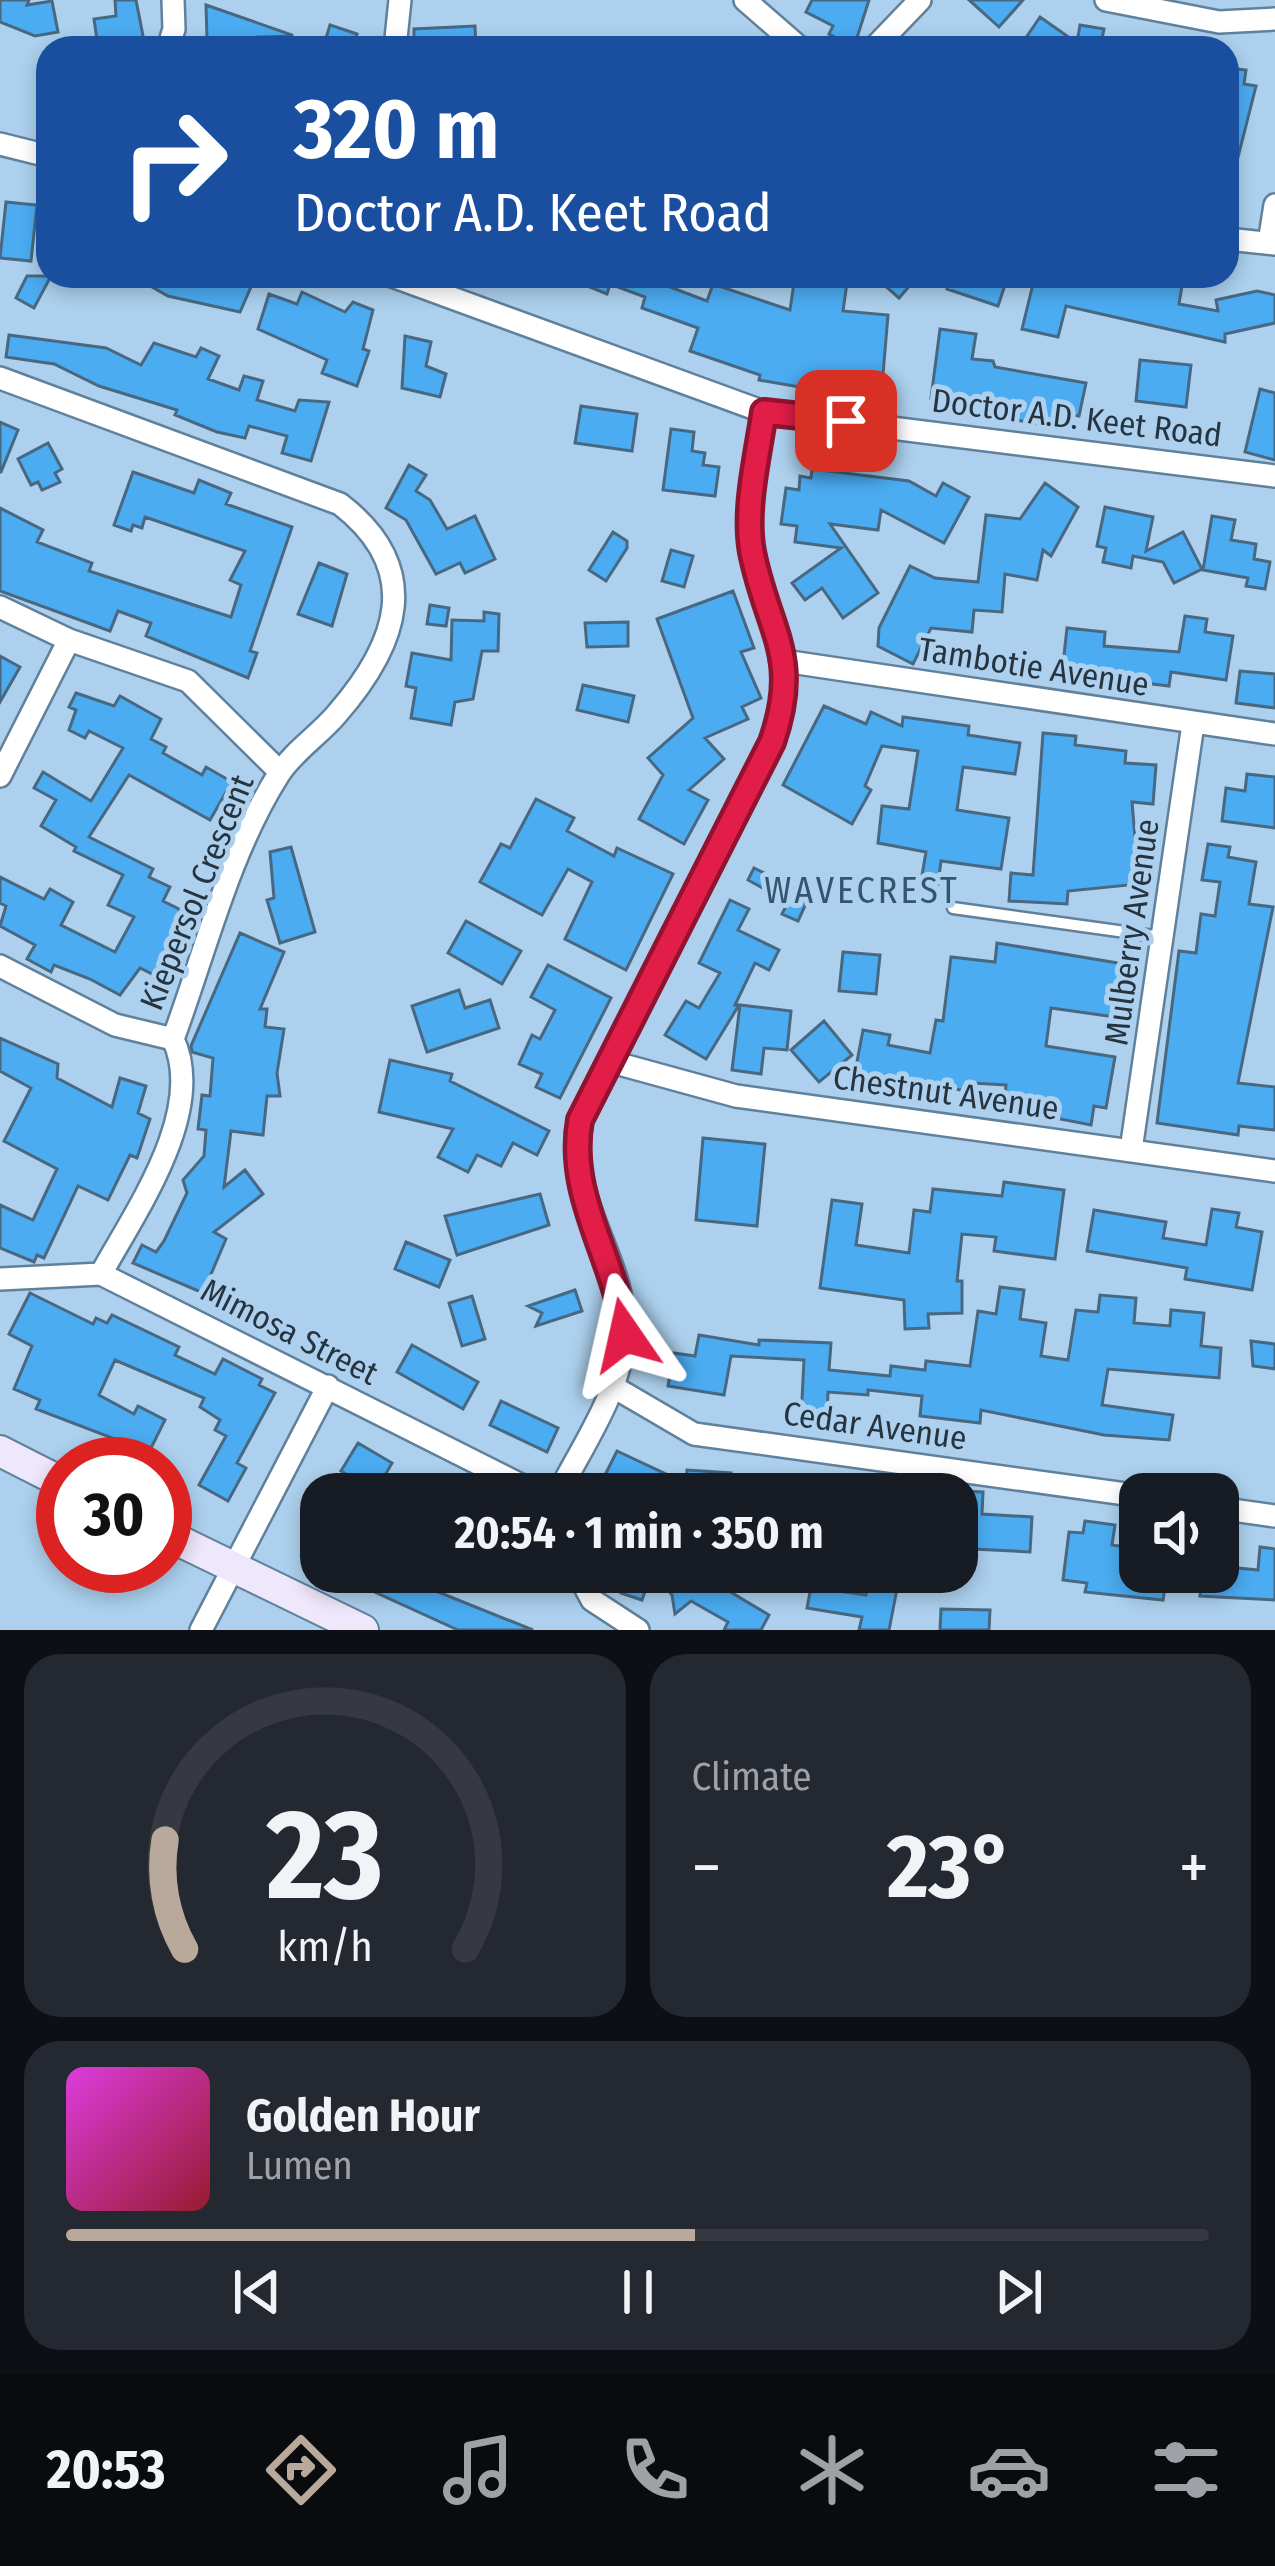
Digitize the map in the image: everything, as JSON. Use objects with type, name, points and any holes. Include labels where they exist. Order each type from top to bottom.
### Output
[{"type":"street","points":[[171,36],[173,0]]},
{"type":"street","points":[[396,36],[400,0]]},
{"type":"street","points":[[745,0],[786,36]]},
{"type":"street","points":[[886,36],[920,0]]},
{"type":"street","points":[[1106,0],[1219,22],[1275,19]]},
{"type":"street","points":[[0,144],[36,153]]},
{"type":"street","points":[[1239,239],[1272,243],[1275,205]]},
{"type":"street","name":"Doctor A.D. Keet Road","points":[[425,288],[764,412],[1275,476]]},
{"type":"street","name":"Kiepersol Crescent","points":[[0,378],[327,498],[377,536],[395,588],[393,621],[371,669],[337,714],[280,772],[238,860],[173,1039],[184,1063],[172,1132],[100,1274]]},
{"type":"street","points":[[568,1473],[612,1386],[625,1335],[621,1297],[584,1202],[576,1158],[590,1093],[612,1062],[772,742],[786,700],[784,662],[751,548],[764,412]]},
{"type":"street","points":[[0,607],[69,640],[188,681],[280,772]]},
{"type":"street","points":[[0,776],[69,640]]},
{"type":"street","name":"Tambotie Avenue","points":[[784,662],[1275,734]]},
{"type":"street","name":"Mulberry Avenue","points":[[1131,1150],[1193,724]]},
{"type":"street","points":[[0,966],[115,1025],[173,1039]]},
{"type":"street","name":"Chestnut Avenue","points":[[612,1062],[736,1096],[1275,1171]]},
{"type":"street","name":"Mimosa Street","points":[[0,1279],[100,1274],[498,1473]]},
{"type":"street","points":[[201,1630],[328,1386]]},
{"type":"street","name":"Cedar Avenue","points":[[612,1386],[694,1434],[1119,1493]]},
{"type":"street","points":[[0,1451],[36,1469]]},
{"type":"street","points":[[1239,1511],[1275,1516]]},
{"type":"street","points":[[192,1548],[363,1630]]},
{"type":"street","points":[[588,1593],[638,1630]]},
{"type":"lane","points":[[952,908],[1165,938]]},
{"type":"building","points":[[0,0],[29,0],[27,5],[52,1],[58,32],[35,36],[0,22]]},
{"type":"building","points":[[115,0],[136,0],[143,36],[96,36],[94,19],[116,16]]},
{"type":"building","points":[[812,0],[869,0],[858,36],[833,36],[829,34],[833,26],[806,12]]},
{"type":"building","points":[[969,0],[1023,0],[999,27]]},
{"type":"building","points":[[206,5],[292,35],[292,36],[207,36]]},
{"type":"building","points":[[1040,17],[1067,36],[1027,36]]},
{"type":"building","points":[[330,25],[357,34],[356,36],[327,36]]},
{"type":"building","points":[[1080,25],[1104,29],[1103,36],[1078,36]]},
{"type":"building","points":[[475,26],[475,36],[414,36],[414,29]]},
{"type":"building","points":[[1239,69],[1246,70],[1244,84],[1256,86],[1239,153]]},
{"type":"building","points":[[6,202],[36,205],[31,261],[0,258]]},
{"type":"building","points":[[27,276],[36,276],[36,288],[45,288],[34,308],[16,298]]},
{"type":"building","points":[[154,288],[250,288],[240,312],[168,296]]},
{"type":"building","points":[[621,288],[673,288],[707,301],[712,288],[725,288],[790,310],[793,288],[846,288],[843,311],[888,315],[882,386],[871,385],[869,399],[759,380],[760,375],[690,351],[698,328],[642,308],[645,297]]},
{"type":"building","points":[[888,288],[908,288],[899,298]]},
{"type":"building","points":[[947,288],[1004,288],[998,306]]},
{"type":"building","points":[[1032,288],[1182,288],[1179,304],[1218,311],[1216,300],[1257,291],[1275,295],[1275,323],[1225,334],[1225,342],[1066,306],[1058,337],[1022,329]]},
{"type":"building","points":[[302,292],[345,312],[353,302],[373,310],[363,349],[369,351],[357,386],[322,373],[327,360],[258,329],[269,294],[297,304]]},
{"type":"building","points":[[940,329],[976,334],[972,359],[1086,383],[1079,416],[1067,414],[1064,429],[1011,419],[1014,402],[931,398]]},
{"type":"building","points":[[9,335],[106,348],[141,365],[154,343],[196,357],[201,348],[219,356],[208,379],[239,390],[244,376],[263,381],[257,400],[295,411],[299,400],[329,402],[311,461],[282,453],[287,436],[249,426],[245,438],[217,432],[175,415],[177,410],[99,386],[54,364],[6,357]]},
{"type":"building","points":[[405,336],[431,342],[426,366],[446,374],[440,397],[402,388]]},
{"type":"building","points":[[1140,360],[1191,365],[1186,407],[1136,401]]},
{"type":"building","points":[[1260,389],[1275,393],[1275,460],[1245,452]]},
{"type":"building","points":[[581,406],[637,414],[632,451],[575,443]]},
{"type":"building","points":[[0,422],[18,430],[1,472],[0,472]]},
{"type":"building","points":[[671,429],[694,432],[692,451],[705,453],[703,465],[719,467],[715,496],[663,490]]},
{"type":"building","points":[[48,443],[62,469],[55,473],[60,482],[42,490],[38,482],[31,485],[18,459]]},
{"type":"building","points":[[409,465],[426,475],[416,491],[430,500],[447,529],[475,516],[495,559],[465,573],[460,563],[436,574],[406,520],[386,508]]},
{"type":"building","points":[[812,469],[909,481],[936,496],[943,483],[969,497],[944,543],[881,510],[878,530],[830,524],[878,593],[843,618],[822,588],[805,600],[792,583],[841,548],[795,542],[797,526],[781,524],[786,488],[799,490],[800,476],[811,478]]},
{"type":"building","points":[[133,472],[194,493],[199,480],[231,493],[226,504],[292,527],[250,651],[257,653],[248,678],[146,636],[151,623],[118,611],[110,631],[0,591],[0,508],[43,530],[37,542],[92,563],[89,571],[231,617],[241,585],[230,580],[245,551],[145,517],[142,528],[133,525],[131,531],[114,525]]},
{"type":"building","points":[[1045,483],[1078,507],[1051,556],[1043,550],[1037,580],[1005,574],[1002,612],[974,610],[972,632],[931,628],[913,664],[878,646],[879,628],[910,566],[935,578],[978,582],[986,515],[1020,519]]},
{"type":"building","points":[[1105,507],[1153,517],[1146,551],[1183,532],[1202,569],[1174,583],[1163,562],[1133,556],[1131,568],[1103,562],[1106,548],[1097,546]]},
{"type":"building","points":[[1212,516],[1235,520],[1231,540],[1256,544],[1254,559],[1270,562],[1265,589],[1246,586],[1248,578],[1203,570]]},
{"type":"building","points":[[613,532],[627,541],[627,548],[606,581],[589,570]]},
{"type":"building","points":[[671,550],[693,556],[684,587],[662,581]]},
{"type":"building","points":[[319,563],[347,574],[332,626],[298,614]]},
{"type":"building","points":[[733,591],[754,648],[741,652],[761,698],[742,707],[748,719],[705,738],[724,759],[689,790],[708,800],[684,844],[639,819],[663,775],[648,758],[693,718],[657,619]]},
{"type":"building","points":[[430,605],[449,608],[446,626],[427,624]]},
{"type":"building","points":[[484,612],[499,614],[498,651],[482,651],[473,699],[455,702],[451,725],[411,718],[416,688],[406,686],[412,653],[451,660],[452,620],[484,621]]},
{"type":"building","points":[[1185,616],[1207,619],[1205,632],[1233,636],[1226,680],[1171,672],[1169,686],[1062,673],[1067,628],[1105,632],[1104,646],[1179,652]]},
{"type":"building","points":[[628,622],[628,646],[587,647],[585,623]]},
{"type":"building","points":[[0,656],[20,667],[0,702]]},
{"type":"building","points":[[1240,671],[1275,674],[1275,708],[1236,703]]},
{"type":"building","points":[[583,685],[634,696],[628,722],[577,710]]},
{"type":"building","points":[[76,693],[114,706],[120,696],[161,719],[151,739],[166,747],[163,753],[202,775],[206,767],[232,782],[210,820],[129,775],[89,837],[153,869],[149,877],[170,887],[163,901],[187,913],[154,975],[140,968],[120,995],[54,965],[51,972],[27,959],[35,945],[0,926],[6,906],[0,903],[0,877],[44,899],[50,889],[73,902],[61,925],[115,952],[134,917],[108,905],[123,875],[74,851],[76,847],[41,826],[56,800],[34,788],[43,772],[91,801],[123,748],[89,731],[85,738],[69,730],[76,710],[69,707]]},
{"type":"building","points":[[824,706],[866,724],[871,712],[902,726],[903,717],[969,726],[968,735],[1020,743],[1015,774],[963,767],[957,810],[1009,818],[1001,869],[941,861],[938,884],[921,881],[926,852],[878,843],[882,806],[909,809],[918,751],[882,746],[865,786],[871,790],[852,824],[783,785]]},
{"type":"building","points":[[1043,733],[1076,736],[1075,745],[1126,751],[1125,763],[1156,765],[1153,804],[1132,802],[1139,884],[1068,891],[1067,904],[1009,901],[1011,873],[1033,875]]},
{"type":"building","points":[[1247,774],[1275,777],[1275,828],[1222,821],[1226,788],[1245,791]]},
{"type":"building","points":[[536,799],[574,818],[567,831],[614,856],[617,848],[673,874],[626,970],[565,939],[592,882],[568,869],[542,915],[480,882],[501,844],[510,848]]},
{"type":"building","points":[[1208,844],[1230,847],[1228,857],[1256,862],[1249,904],[1273,907],[1238,1083],[1275,1087],[1275,1130],[1239,1126],[1238,1135],[1157,1123],[1179,951],[1196,953],[1201,914],[1215,916],[1220,882],[1202,880]]},
{"type":"building","points":[[291,847],[315,932],[280,943],[267,900],[274,898],[270,852]]},
{"type":"building","points":[[754,868],[810,895],[798,921],[782,914],[788,902],[748,880]]},
{"type":"building","points":[[730,900],[749,909],[738,930],[779,950],[769,970],[755,963],[735,1005],[739,1005],[706,1059],[665,1035],[686,1001],[699,1008],[720,973],[699,963]]},
{"type":"building","points":[[466,921],[521,951],[502,984],[448,953]]},
{"type":"building","points":[[240,933],[284,952],[260,1009],[267,1009],[265,1027],[284,1029],[277,1073],[280,1096],[267,1096],[263,1135],[231,1131],[224,1187],[245,1170],[263,1194],[214,1232],[226,1239],[203,1293],[133,1263],[142,1245],[156,1252],[164,1241],[187,1193],[183,1180],[204,1156],[206,1130],[198,1129],[202,1095],[210,1096],[213,1058],[192,1052],[191,1046]]},
{"type":"building","points":[[997,943],[1130,965],[1122,1018],[1051,1008],[1046,1046],[1115,1057],[1106,1108],[1094,1106],[1091,1125],[1004,1108],[1006,1085],[972,1083],[970,1092],[886,1075],[884,1089],[853,1083],[863,1030],[890,1035],[888,1045],[930,1053],[936,1020],[943,1021],[951,957],[995,962]]},
{"type":"building","points":[[843,952],[880,955],[876,994],[839,991]]},
{"type":"building","points":[[548,965],[611,998],[560,1098],[536,1087],[542,1074],[519,1064],[532,1035],[540,1039],[555,1010],[531,997]]},
{"type":"building","points":[[459,990],[465,1008],[490,1000],[499,1028],[427,1052],[412,1006]]},
{"type":"building","points":[[740,1005],[791,1011],[787,1050],[764,1048],[761,1074],[732,1070]]},
{"type":"building","points":[[824,1021],[852,1055],[819,1082],[791,1050]]},
{"type":"building","points":[[0,1038],[58,1064],[57,1078],[112,1107],[120,1078],[146,1086],[138,1113],[150,1119],[137,1158],[130,1155],[108,1200],[78,1186],[44,1258],[37,1255],[34,1262],[0,1248],[0,1205],[33,1220],[57,1169],[4,1141],[31,1088],[0,1071]]},
{"type":"building","points":[[390,1060],[452,1074],[450,1081],[549,1131],[537,1155],[513,1143],[501,1166],[477,1155],[468,1172],[438,1157],[453,1129],[379,1112]]},
{"type":"building","points":[[703,1138],[765,1144],[757,1226],[696,1220]]},
{"type":"building","points":[[1004,1182],[1064,1190],[1055,1259],[994,1251],[996,1237],[962,1234],[957,1281],[962,1281],[962,1313],[928,1314],[929,1328],[905,1329],[904,1300],[820,1288],[832,1200],[862,1204],[856,1245],[909,1253],[914,1210],[930,1212],[933,1189],[1002,1196]]},
{"type":"building","points":[[540,1194],[549,1225],[457,1255],[445,1216]]},
{"type":"building","points":[[1212,1209],[1239,1213],[1236,1227],[1262,1232],[1252,1290],[1185,1279],[1187,1268],[1087,1251],[1094,1210],[1166,1222],[1163,1238],[1206,1245]]},
{"type":"building","points":[[406,1242],[450,1260],[439,1287],[395,1269]]},
{"type":"building","points":[[1000,1287],[1024,1290],[1020,1319],[1046,1323],[1041,1356],[1068,1360],[1076,1310],[1098,1312],[1100,1295],[1136,1298],[1134,1323],[1170,1326],[1171,1310],[1204,1313],[1201,1346],[1221,1348],[1219,1378],[1108,1369],[1102,1405],[1173,1415],[1169,1440],[1104,1435],[981,1410],[980,1423],[920,1416],[922,1396],[868,1390],[868,1395],[828,1392],[827,1420],[801,1419],[804,1360],[731,1356],[724,1395],[668,1386],[674,1353],[695,1356],[699,1335],[759,1345],[759,1340],[831,1343],[829,1370],[890,1376],[891,1366],[925,1370],[926,1361],[970,1366],[978,1311],[996,1314]]},
{"type":"building","points":[[575,1290],[582,1311],[536,1326],[542,1313],[528,1306]]},
{"type":"building","points":[[30,1293],[93,1324],[96,1318],[107,1323],[112,1315],[179,1347],[175,1355],[215,1374],[223,1359],[262,1379],[259,1385],[275,1393],[237,1463],[246,1468],[228,1501],[199,1485],[226,1436],[215,1430],[220,1420],[200,1407],[204,1398],[115,1360],[99,1395],[134,1414],[138,1406],[165,1420],[156,1437],[110,1437],[36,1409],[40,1400],[14,1389],[32,1346],[9,1334]]},
{"type":"building","points":[[472,1296],[485,1339],[462,1346],[449,1303]]},
{"type":"building","points":[[1251,1341],[1275,1344],[1275,1369],[1253,1366]]},
{"type":"building","points":[[412,1345],[478,1382],[463,1409],[397,1372]]},
{"type":"building","points":[[501,1401],[558,1428],[547,1452],[490,1425]]},
{"type":"building","points":[[358,1443],[392,1463],[386,1473],[341,1471]]},
{"type":"building","points":[[617,1451],[664,1473],[606,1473]]},
{"type":"building","points":[[978,1492],[983,1492],[982,1514],[1032,1517],[1030,1552],[978,1549]]},
{"type":"building","points":[[1085,1521],[1115,1525],[1112,1545],[1119,1546],[1119,1593],[1164,1593],[1163,1600],[1085,1592],[1087,1583],[1063,1580],[1069,1532],[1083,1533]]},
{"type":"building","points":[[1260,1547],[1275,1549],[1275,1600],[1200,1596],[1239,1593],[1239,1568],[1258,1570]]},
{"type":"building","points":[[377,1593],[441,1593],[533,1630],[458,1630]]},
{"type":"building","points":[[732,1593],[769,1615],[761,1630],[724,1630],[728,1622],[691,1601],[675,1614],[672,1595]]},
{"type":"building","points":[[810,1593],[896,1593],[889,1630],[859,1630],[862,1617],[807,1608]]},
{"type":"building","points":[[941,1609],[990,1610],[989,1630],[940,1630]]},
{"type":"district","name":"WAVECREST","points":[[862,890]]},
{"type":"route","points":[[625,1335],[621,1297],[584,1202],[576,1158],[580,1120],[772,742],[786,700],[784,662],[751,548],[764,412],[846,421]]}]
